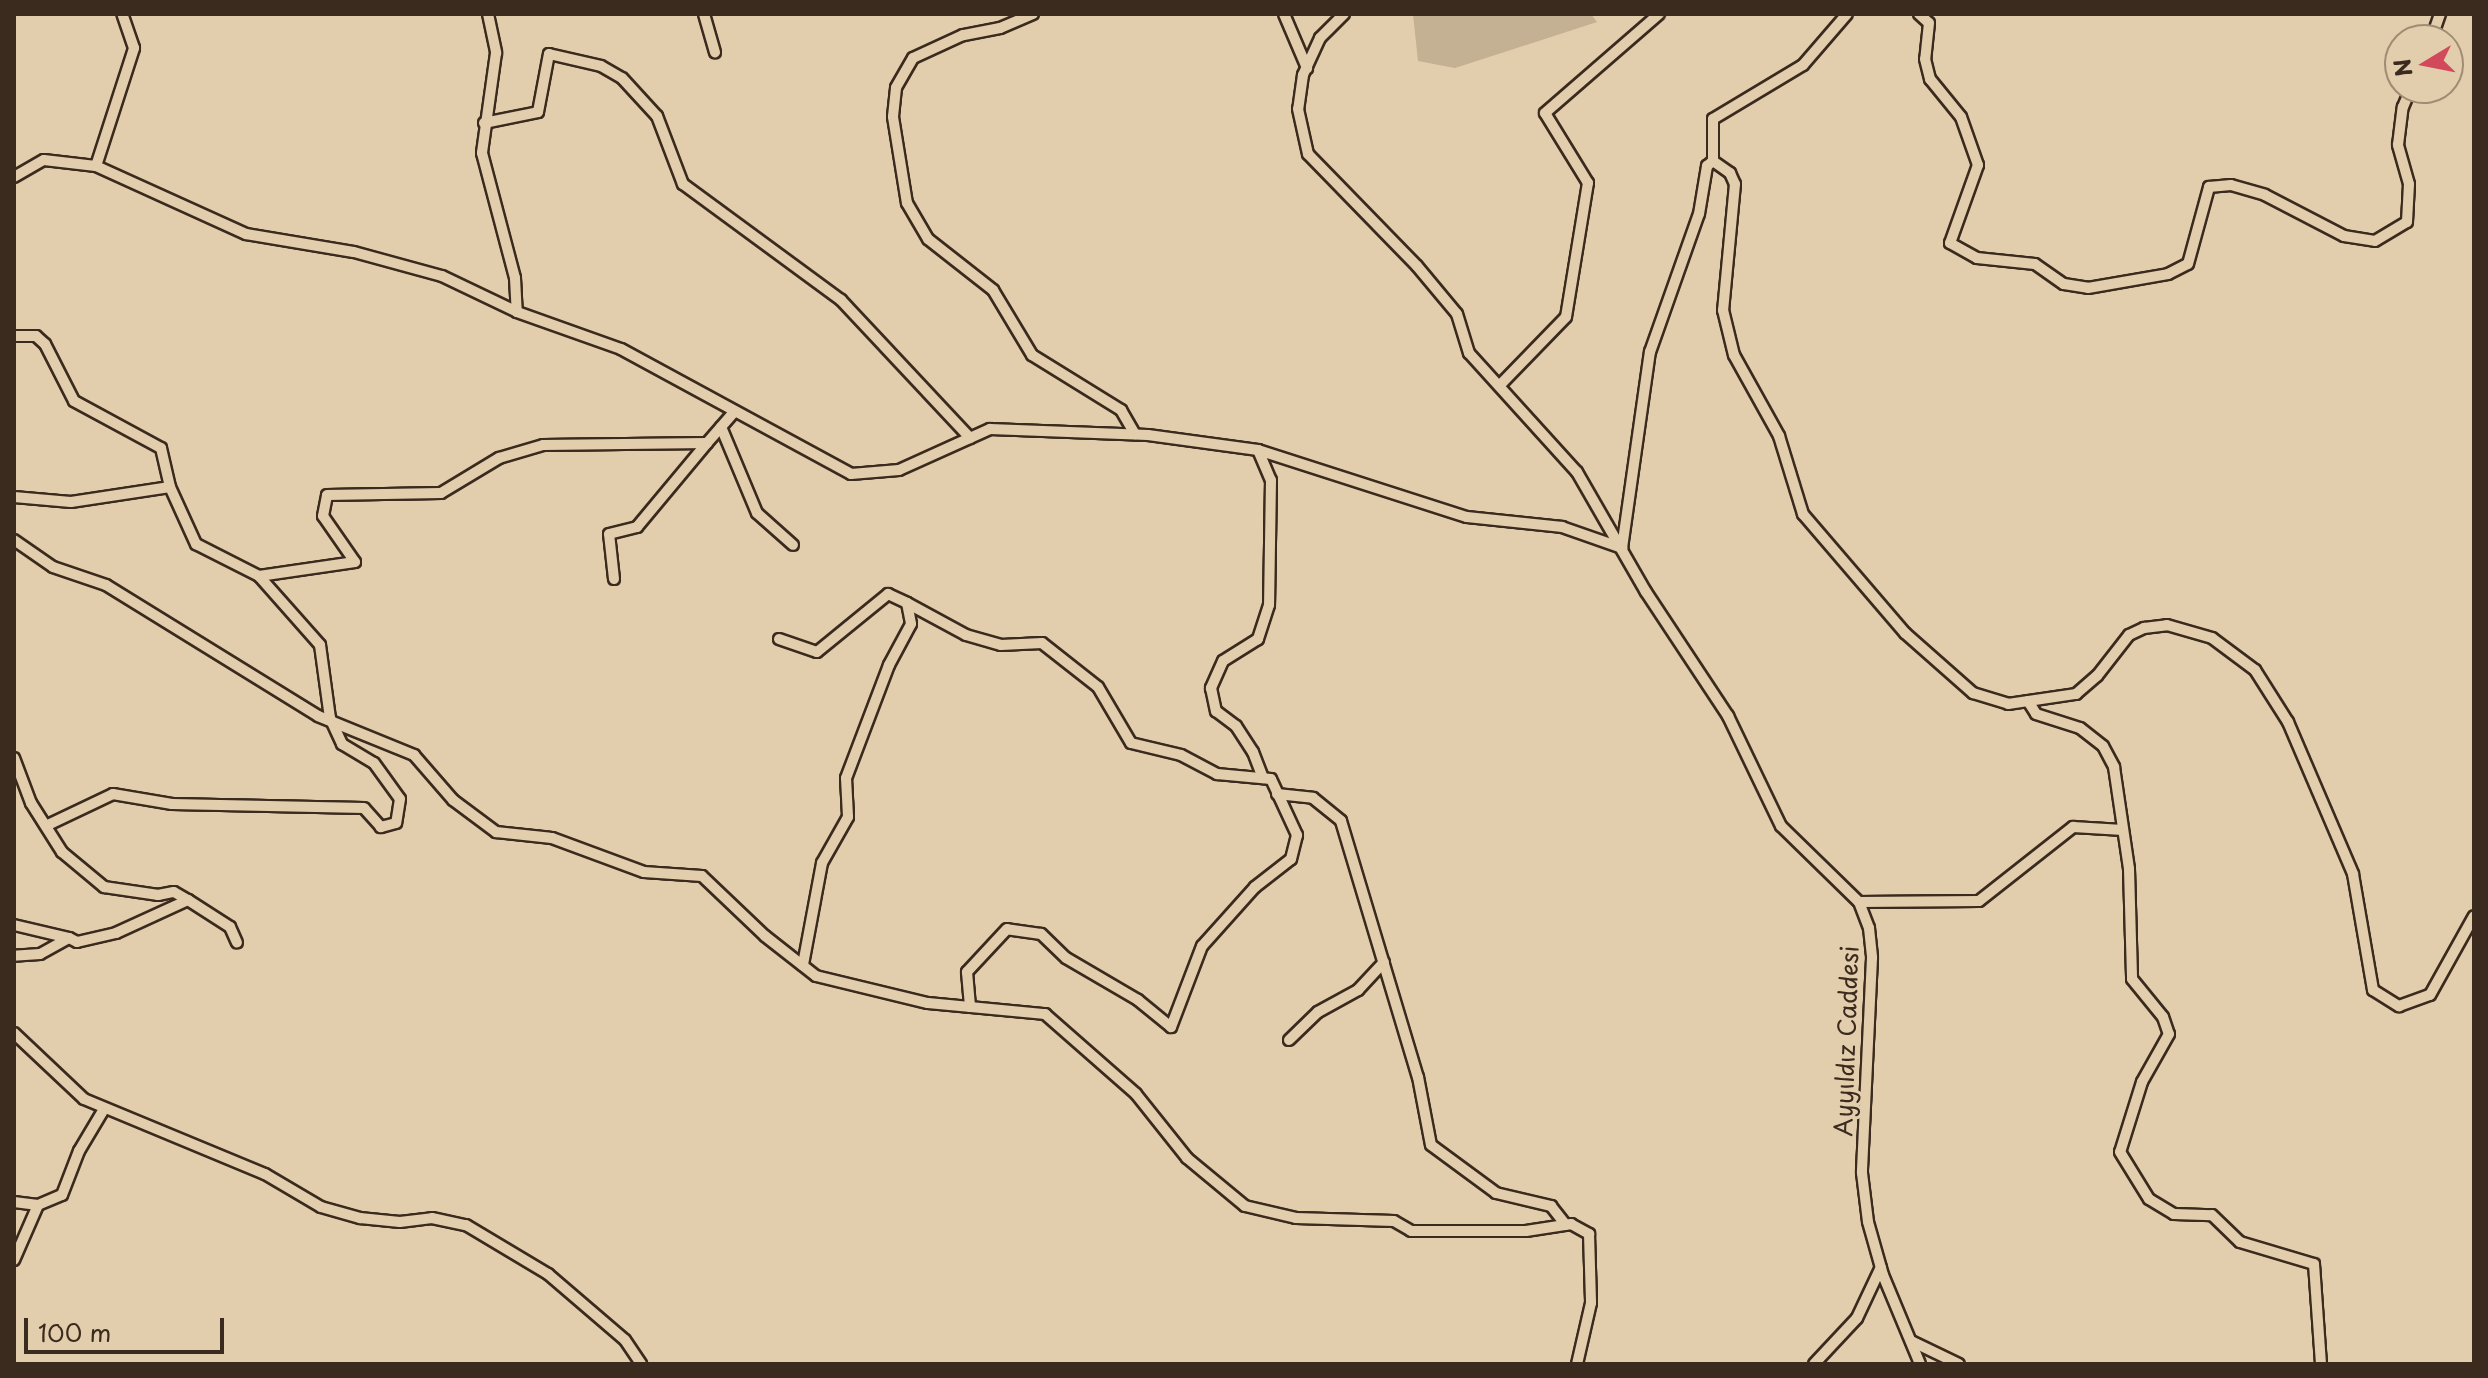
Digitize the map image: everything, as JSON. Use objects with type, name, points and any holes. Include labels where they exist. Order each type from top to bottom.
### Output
[{"type":"street","points":[[96,166],[134,48],[122,14]]},
{"type":"street","points":[[488,14],[496,53],[482,153],[515,278],[517,312]]},
{"type":"street","points":[[704,14],[715,52]]},
{"type":"street","points":[[1000,28],[1007,14]]},
{"type":"street","points":[[1033,14],[1000,28],[963,35],[913,58],[896,88],[893,117],[907,203],[928,239],[993,290],[1032,355],[1121,410],[1135,434]]},
{"type":"street","points":[[1284,14],[1307,68]]},
{"type":"street","name":"Ayyıldız Caddesi","points":[[1344,14],[1320,38],[1307,68],[1298,109],[1308,154],[1447,302],[1457,314],[1469,353],[1501,384],[1577,472],[1728,716],[1781,826],[1859,902],[1869,928],[1872,958],[1862,1173],[1881,1267],[1920,1364]]},
{"type":"street","points":[[1501,384],[1566,317],[1588,183],[1545,113],[1659,14]]},
{"type":"street","points":[[1713,161],[1713,119],[1803,65],[1847,14]]},
{"type":"street","points":[[1919,14],[1929,23],[1925,59],[1930,79],[1961,117],[1978,165],[1950,243],[1977,258],[2035,264],[2064,284],[2088,288],[2168,274],[2188,264],[2209,187],[2231,185],[2265,195],[2344,236],[2375,241],[2407,222],[2409,184],[2398,145],[2404,104]]},
{"type":"street","points":[[484,123],[538,112],[549,54],[601,66],[622,78],[657,116],[683,184],[841,300],[970,438]]},
{"type":"street","points":[[14,177],[44,160],[96,166],[246,234],[354,252],[442,276],[517,312],[621,349],[723,401],[734,412],[851,474],[899,470],[990,429],[1033,428],[1135,434],[1258,450],[1467,517],[1562,527],[1622,548],[1650,352],[1699,214],[1707,166],[1713,161]]},
{"type":"street","points":[[1713,161],[1730,173],[1735,184],[1723,310],[1727,333],[1779,436],[1803,514],[1905,633],[1956,681],[1989,699],[2028,701],[2076,694],[2097,676],[2129,635],[2144,628],[2167,625],[2212,638],[2255,670],[2288,722],[2353,874],[2373,990],[2399,1006],[2430,995],[2474,916]]},
{"type":"street","points":[[14,336],[36,336],[45,344],[74,401],[161,448],[170,487],[196,544],[259,576],[320,645],[330,718],[342,744],[374,763],[400,799],[396,823],[381,827],[364,808],[172,804],[113,794],[46,826]]},
{"type":"street","points":[[614,579],[609,534],[637,527],[734,412]]},
{"type":"street","points":[[721,427],[757,513],[793,545]]},
{"type":"street","points":[[259,576],[355,562],[323,516],[327,495],[441,493],[499,458],[543,445],[707,443]]},
{"type":"street","points":[[1258,450],[1271,480],[1269,605],[1258,639],[1223,661],[1211,688],[1216,711],[1245,739],[1263,778]]},
{"type":"street","points":[[14,497],[71,502],[170,487]]},
{"type":"street","points":[[14,540],[53,567],[106,585],[318,716],[330,718],[414,755],[453,800],[496,832],[552,838],[644,872],[702,876],[816,976],[928,1003],[1045,1014],[1136,1094],[1187,1158],[1245,1206],[1296,1218],[1394,1221],[1411,1231],[1526,1231],[1566,1225],[1589,1234],[1591,1303],[1577,1364]]},
{"type":"street","points":[[779,639],[817,652],[888,594],[966,635],[1001,645],[1042,643],[1098,687],[1131,743],[1181,755],[1217,774],[1271,779],[1297,835],[1291,859],[1255,887],[1202,946],[1171,1027],[1138,1000],[1066,958],[1041,934],[1007,929],[967,972],[970,1007]]},
{"type":"street","points":[[803,965],[822,863],[848,817],[846,778],[889,665],[911,624],[907,603]]},
{"type":"street","points":[[2028,701],[2036,714],[2080,728],[2103,746],[2114,767],[2123,830],[2132,979],[2163,1017],[2169,1034],[2142,1082],[2120,1152],[2149,1199],[2174,1214],[2212,1215],[2240,1242],[2314,1264],[2321,1364]]},
{"type":"street","points":[[14,758],[46,826],[62,852],[104,887],[158,895],[174,892],[230,927],[237,943]]},
{"type":"street","points":[[1277,794],[1313,798],[1341,821],[1384,962],[1431,1145],[1496,1193],[1551,1206],[1566,1225]]},
{"type":"street","points":[[1859,902],[1979,901],[2073,827],[2123,830]]},
{"type":"street","points":[[14,925],[77,942],[116,933],[188,900]]},
{"type":"street","points":[[14,956],[40,954],[69,938]]},
{"type":"street","points":[[1289,1040],[1318,1012],[1358,990],[1384,962]]},
{"type":"street","points":[[14,1033],[84,1099],[265,1174],[321,1207],[360,1218],[400,1222],[432,1218],[466,1225],[548,1274],[625,1340],[641,1364]]},
{"type":"street","points":[[14,1202],[38,1205],[62,1195],[79,1151],[104,1109]]},
{"type":"street","points":[[14,1260],[38,1205]]},
{"type":"street","points":[[1814,1364],[1857,1318],[1881,1267]]},
{"type":"street","points":[[1910,1340],[1959,1364]]},
{"type":"shaded area","points":[[1413,14],[1591,14],[1597,22],[1455,68],[1418,61]]}]
